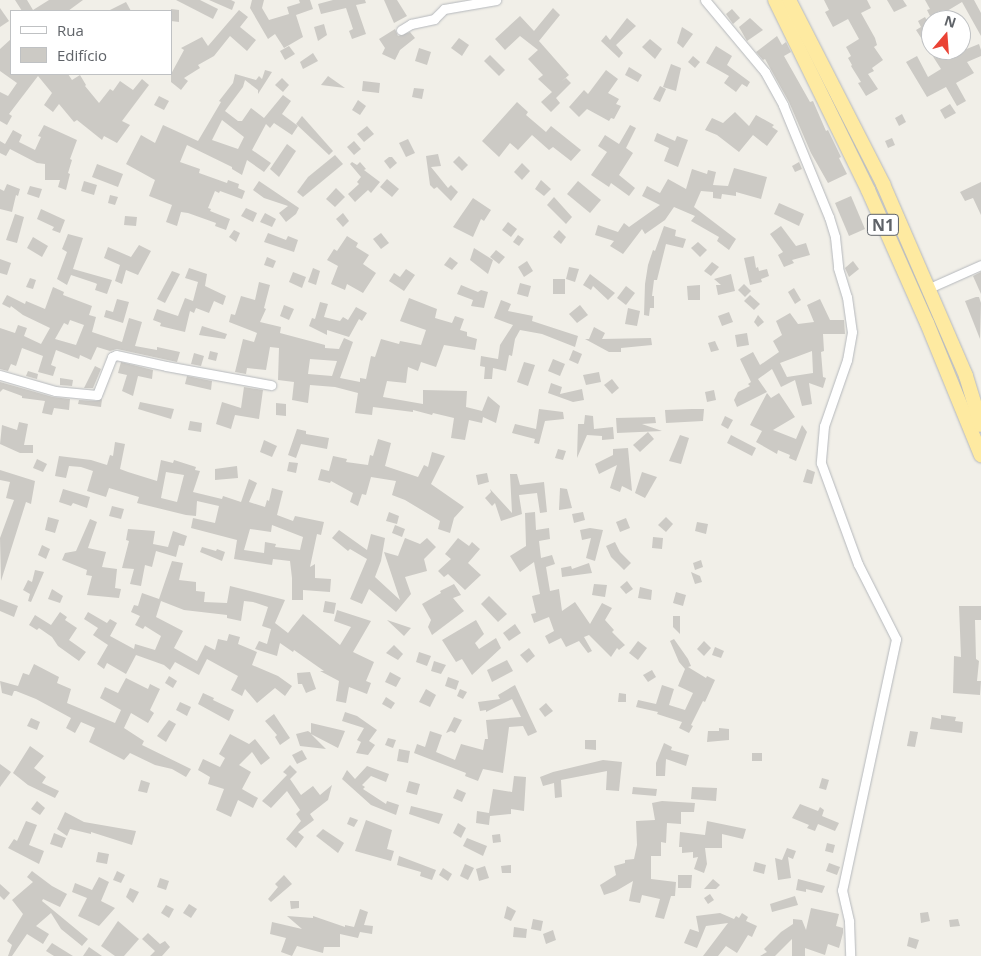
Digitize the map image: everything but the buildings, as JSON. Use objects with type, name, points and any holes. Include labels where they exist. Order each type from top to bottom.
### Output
[{"type":"highway","name":"N1","points":[[775,0],[868,190],[927,323],[981,455]]},
{"type":"highway","name":"N1","points":[[789,0],[884,184],[927,289],[966,376],[981,425]]},
{"type":"street","points":[[401,30],[411,24],[434,19],[444,9],[496,0]]},
{"type":"street","points":[[705,0],[765,72],[783,105],[829,217],[835,237],[838,268],[847,297],[852,332],[842,378],[824,426],[821,463],[858,564],[896,639],[842,890],[849,921],[850,956]]},
{"type":"street","points":[[927,289],[981,265]]},
{"type":"street","points":[[0,375],[55,391],[97,395],[112,357],[116,355],[271,385]]}]
